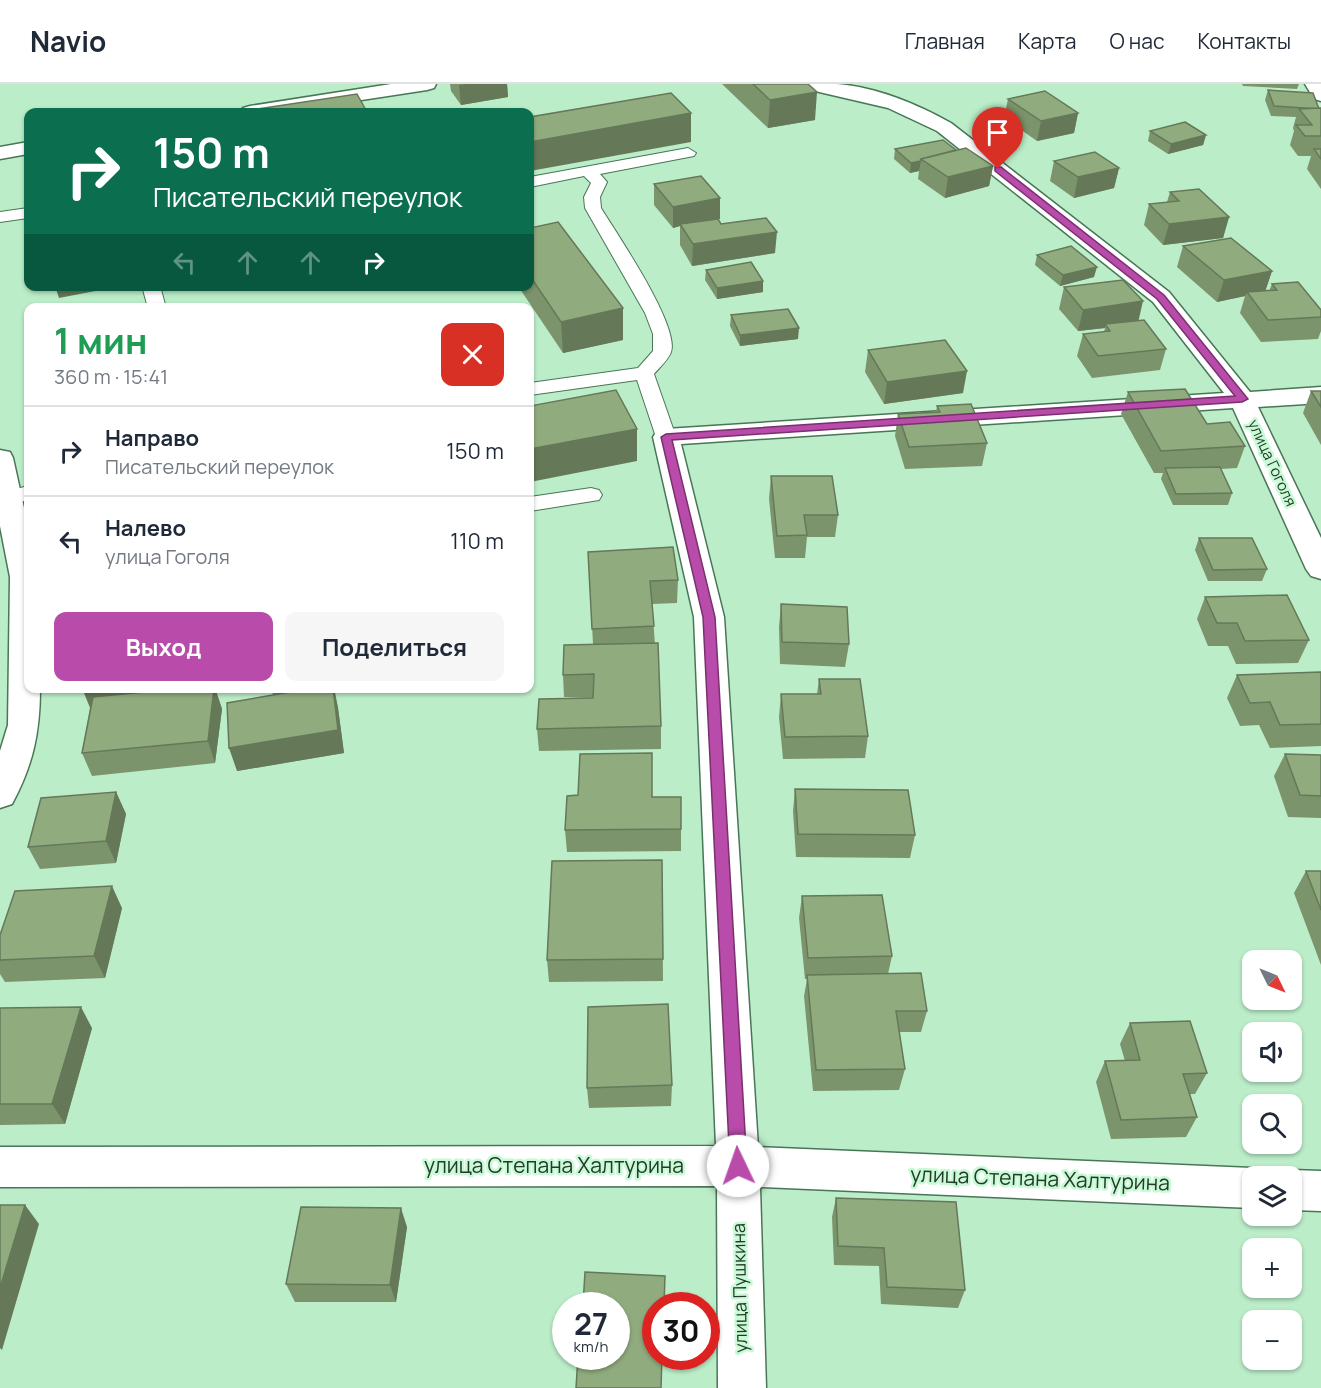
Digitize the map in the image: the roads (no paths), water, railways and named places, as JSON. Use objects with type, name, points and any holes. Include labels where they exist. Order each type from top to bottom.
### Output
[{"type":"street","points":[[275,108],[427,84]]},
{"type":"street","name":"улица Гоголя","points":[[808,84],[881,98],[920,112],[944,127],[1161,297],[1242,399],[1321,569]]},
{"type":"street","points":[[1314,84],[1321,95]]},
{"type":"street","points":[[0,153],[24,149]]},
{"type":"street","points":[[666,437],[1321,395]]},
{"type":"street","name":"улица Пушкина","points":[[666,437],[709,617],[738,1166],[742,1388]]},
{"type":"street","points":[[0,458],[19,496],[24,547]]},
{"type":"street","points":[[0,795],[10,775],[24,725],[25,693]]},
{"type":"street","name":"улица Степана Халтурина","points":[[0,1167],[738,1166],[1242,1188]]},
{"type":"street","points":[[1302,1190],[1321,1191]]},
{"type":"lane","points":[[534,181],[688,153]]},
{"type":"lane","points":[[534,388],[644,373],[662,352],[662,334],[654,313],[593,208],[592,197],[599,182],[588,171]]},
{"type":"lane","points":[[0,217],[24,214]]},
{"type":"lane","points":[[644,373],[666,437]]},
{"type":"lane","points":[[534,503],[591,495]]}]
